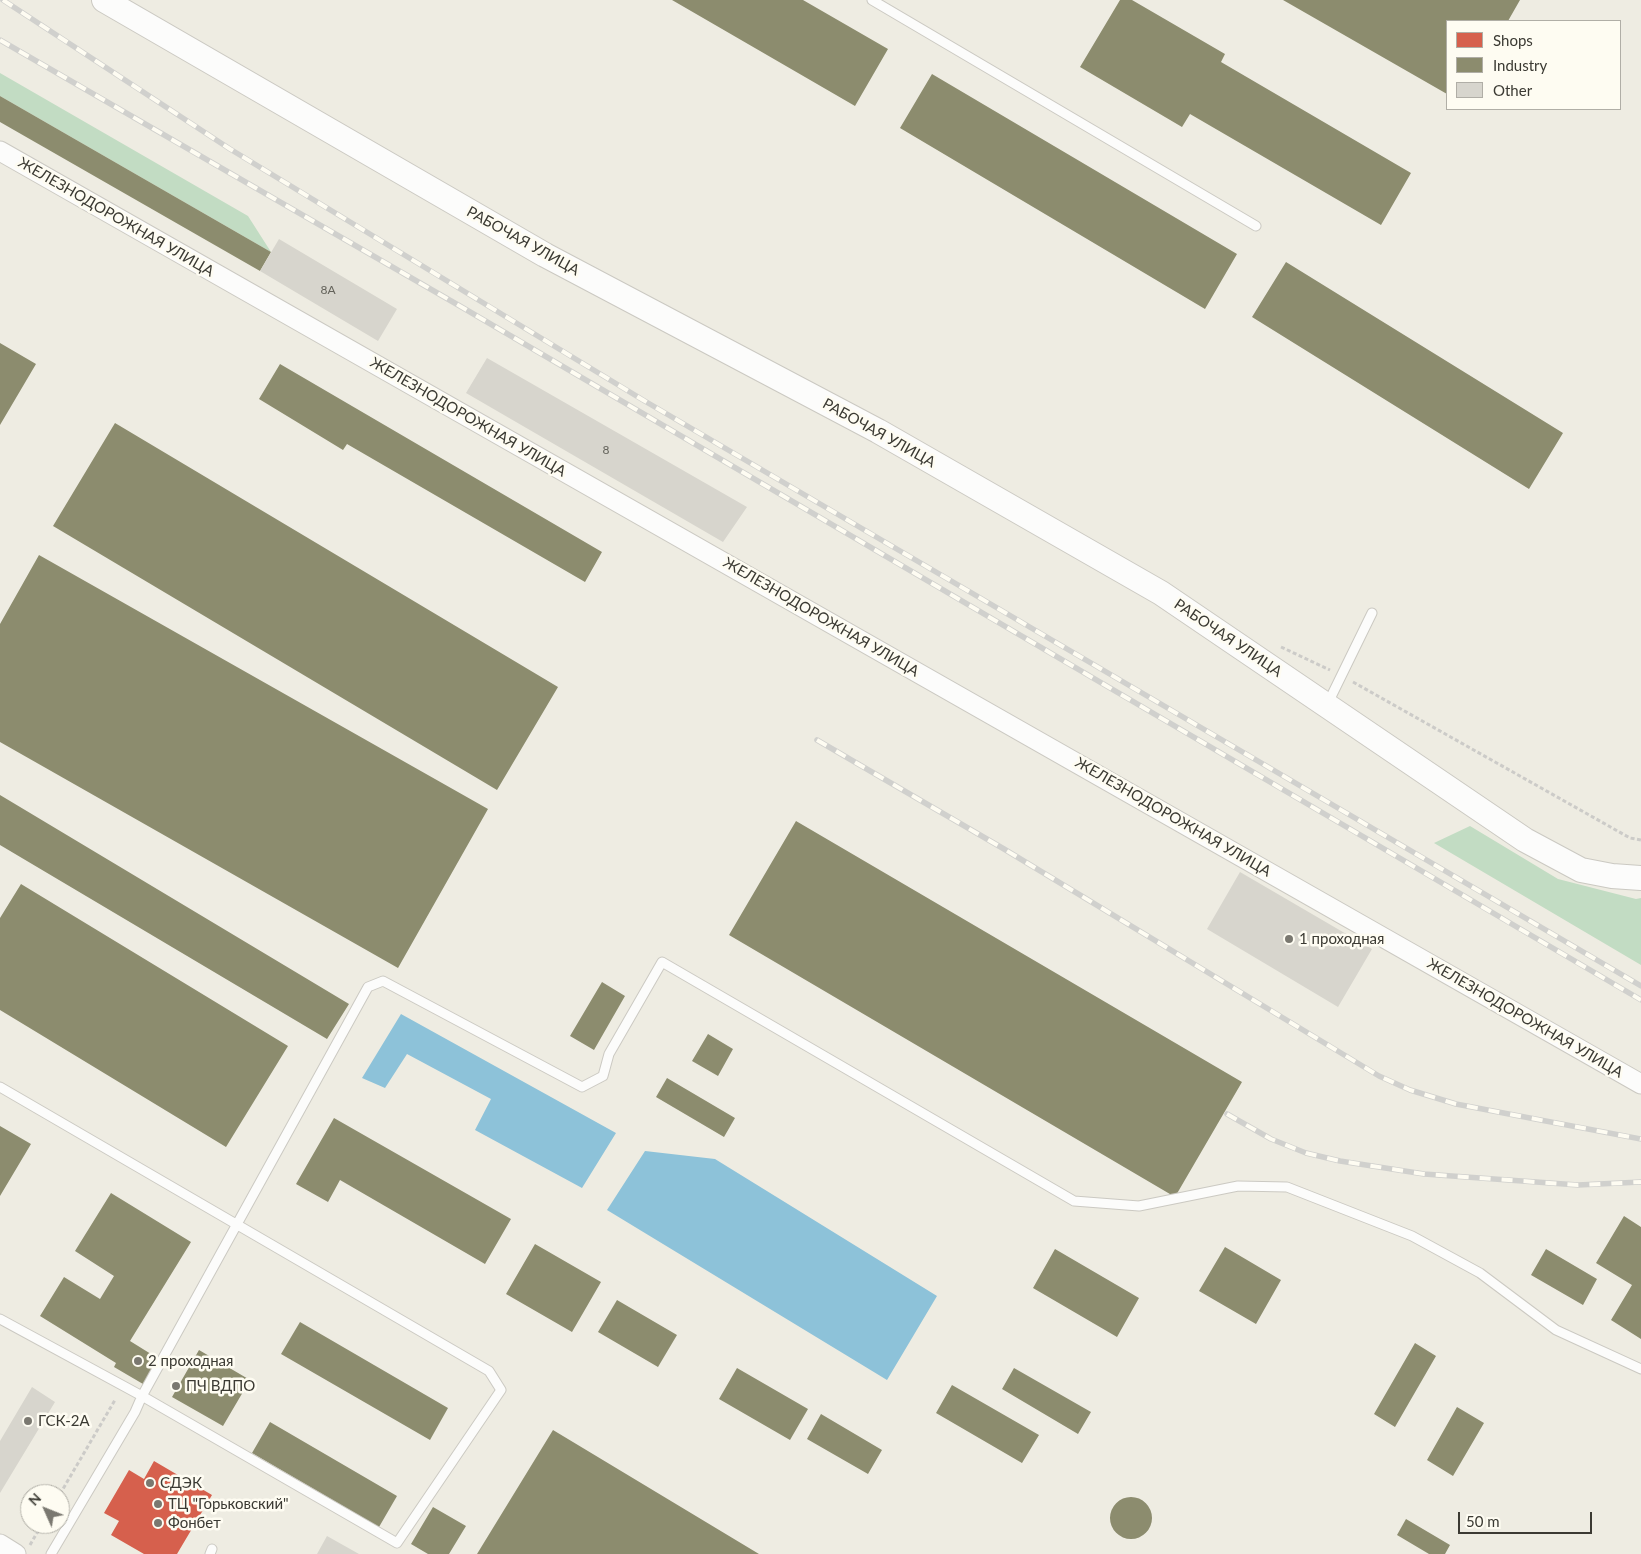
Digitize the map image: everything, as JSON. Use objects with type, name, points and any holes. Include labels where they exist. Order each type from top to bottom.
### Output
[{"type":"street","name":"РАБОЧАЯ УЛИЦА","points":[[104,0],[545,256],[878,431],[1161,593],[1525,840],[1581,870],[1612,876],[1641,878]]},
{"type":"street","name":"ЖЕЛЕЗНОДОРОЖНАЯ УЛИЦА","points":[[0,152],[1641,1084]]},
{"type":"street","points":[[0,1544],[23,1550]]},
{"type":"lane","points":[[872,0],[1256,226]]},
{"type":"lane","points":[[1326,705],[1372,613]]},
{"type":"lane","points":[[50,1554],[135,1412],[142,1396],[368,987],[383,981],[582,1087],[603,1076],[610,1054],[662,962],[1074,1201],[1139,1206],[1238,1186],[1287,1187],[1412,1236],[1480,1273],[1556,1330],[1641,1369]]},
{"type":"lane","points":[[0,1087],[489,1371],[501,1390],[396,1542],[142,1396],[0,1319]]},
{"type":"path","points":[[1278,646],[1342,675],[1630,838],[1641,840]]},
{"type":"path","points":[[66,1484],[115,1400]]},
{"type":"path","points":[[23,1550],[35,1534]]},
{"type":"green space","points":[[0,73],[248,216],[271,252],[0,96]]},
{"type":"green space","points":[[1470,826],[1558,879],[1636,899],[1641,898],[1641,965],[1434,843]]},
{"type":"water","points":[[401,1014],[616,1133],[582,1188],[475,1130],[491,1099],[407,1054],[385,1088],[362,1078]]},
{"type":"water","points":[[645,1151],[715,1159],[937,1296],[887,1380],[607,1210]]},
{"type":"building: Shops","name":"ТЦ \"Горьковский\"","points":[[154,1461],[212,1495],[177,1554],[144,1554],[111,1535],[119,1521],[104,1513],[129,1470],[144,1479]]},
{"type":"building: Industry","points":[[672,0],[803,0],[888,49],[855,106]]},
{"type":"building: Industry","points":[[1120,0],[1132,0],[1225,54],[1221,62],[1411,173],[1381,225],[1190,114],[1182,127],[1080,67]]},
{"type":"building: Industry","points":[[1283,0],[1520,0],[1509,20],[1446,20],[1446,93]]},
{"type":"building: Industry","points":[[932,74],[1237,254],[1205,309],[900,128]]},
{"type":"building: Industry","points":[[0,96],[271,252],[260,271],[0,122]]},
{"type":"building: Industry","points":[[1286,262],[1563,433],[1529,489],[1252,317]]},
{"type":"building: Industry","points":[[0,343],[36,364],[0,425]]},
{"type":"building: Industry","points":[[280,364],[602,552],[585,582],[347,444],[343,450],[259,399]]},
{"type":"building: Industry","points":[[115,423],[558,687],[497,790],[53,526]]},
{"type":"building: Industry","points":[[39,555],[488,809],[398,968],[0,742],[0,624]]},
{"type":"building: Industry","points":[[0,795],[349,1004],[327,1039],[0,845]]},
{"type":"building: Industry","points":[[796,821],[1242,1082],[1175,1197],[729,935]]},
{"type":"building: Industry","points":[[21,884],[288,1046],[226,1147],[0,1010],[0,918]]},
{"type":"building: Industry","points":[[602,982],[625,996],[594,1050],[570,1036]]},
{"type":"building: Industry","points":[[708,1034],[733,1049],[718,1076],[692,1061]]},
{"type":"building: Industry","points":[[667,1078],[735,1118],[724,1137],[656,1097]]},
{"type":"building: Industry","points":[[334,1118],[511,1219],[485,1264],[340,1180],[328,1202],[296,1184]]},
{"type":"building: Industry","points":[[0,1126],[31,1144],[0,1196]]},
{"type":"building: Industry","points":[[111,1193],[191,1242],[130,1341],[159,1359],[143,1384],[114,1367],[116,1363],[40,1316],[64,1277],[100,1299],[114,1276],[75,1251]]},
{"type":"building: Industry","points":[[1624,1216],[1641,1227],[1641,1339],[1611,1320],[1632,1285],[1596,1263]]},
{"type":"building: Industry","points":[[535,1244],[601,1282],[572,1332],[506,1294]]},
{"type":"building: Industry","points":[[1225,1247],[1281,1280],[1256,1324],[1199,1291]]},
{"type":"building: Industry","points":[[1055,1249],[1139,1298],[1117,1337],[1033,1288]]},
{"type":"building: Industry","points":[[1546,1249],[1597,1279],[1583,1305],[1531,1275]]},
{"type":"building: Industry","points":[[617,1300],[677,1335],[658,1367],[598,1332]]},
{"type":"building: Industry","points":[[300,1322],[448,1408],[430,1440],[281,1354]]},
{"type":"building: Industry","points":[[1415,1343],[1436,1356],[1395,1427],[1374,1414]]},
{"type":"building: Industry","points":[[199,1350],[250,1380],[223,1426],[172,1397]]},
{"type":"building: Industry","points":[[737,1368],[808,1409],[790,1440],[719,1399]]},
{"type":"building: Industry","points":[[1014,1368],[1091,1412],[1078,1434],[1002,1389]]},
{"type":"building: Industry","points":[[952,1385],[1039,1435],[1022,1463],[936,1413]]},
{"type":"building: Industry","points":[[1457,1407],[1484,1423],[1453,1476],[1427,1460]]},
{"type":"building: Industry","points":[[821,1414],[882,1450],[868,1474],[807,1439]]},
{"type":"building: Industry","points":[[270,1422],[397,1496],[379,1527],[252,1453]]},
{"type":"building: Industry","points":[[553,1430],[759,1554],[477,1554]]},
{"type":"building: Industry","points":[[1127,1497],[1135,1497],[1146,1503],[1152,1518],[1146,1533],[1135,1539],[1127,1539],[1116,1533],[1110,1522],[1110,1514],[1116,1503]]},
{"type":"building: Industry","points":[[433,1507],[466,1526],[449,1554],[428,1554],[411,1544]]},
{"type":"building: Industry","points":[[1406,1519],[1450,1545],[1445,1554],[1429,1554],[1397,1535]]},
{"type":"building: Other","points":[[279,239],[397,309],[378,341],[260,271]]},
{"type":"building: Other","points":[[487,358],[747,507],[723,542],[466,393]]},
{"type":"building: Other","name":"1 проходная","points":[[1240,872],[1372,949],[1338,1007],[1207,929]]},
{"type":"building: Other","name":"ГСК-2А","points":[[32,1387],[55,1402],[0,1493],[0,1441]]},
{"type":"building: Other","points":[[327,1536],[359,1554],[317,1554]]},
{"type":"railway","points":[[3,0],[230,149],[643,400],[1641,986]]},
{"type":"railway","points":[[0,40],[465,309],[1641,1000]]},
{"type":"railway","points":[[817,740],[1004,849],[1379,1076],[1410,1090],[1456,1104],[1641,1139]]},
{"type":"railway","points":[[1227,1114],[1271,1139],[1306,1153],[1340,1161],[1424,1174],[1578,1185],[1641,1182]]},
{"type":"place","name":"1 проходная","points":[[1289,939]]},
{"type":"place","name":"2 проходная","points":[[138,1361]]},
{"type":"place","name":"ПЧ ВДПО","points":[[176,1386]]},
{"type":"place","name":"ГСК-2А","points":[[28,1421]]},
{"type":"place","name":"СДЭК","points":[[150,1483]]},
{"type":"place","name":"ТЦ \"Горьковский\"","points":[[158,1504]]},
{"type":"place","name":"Фонбет","points":[[158,1523]]}]
